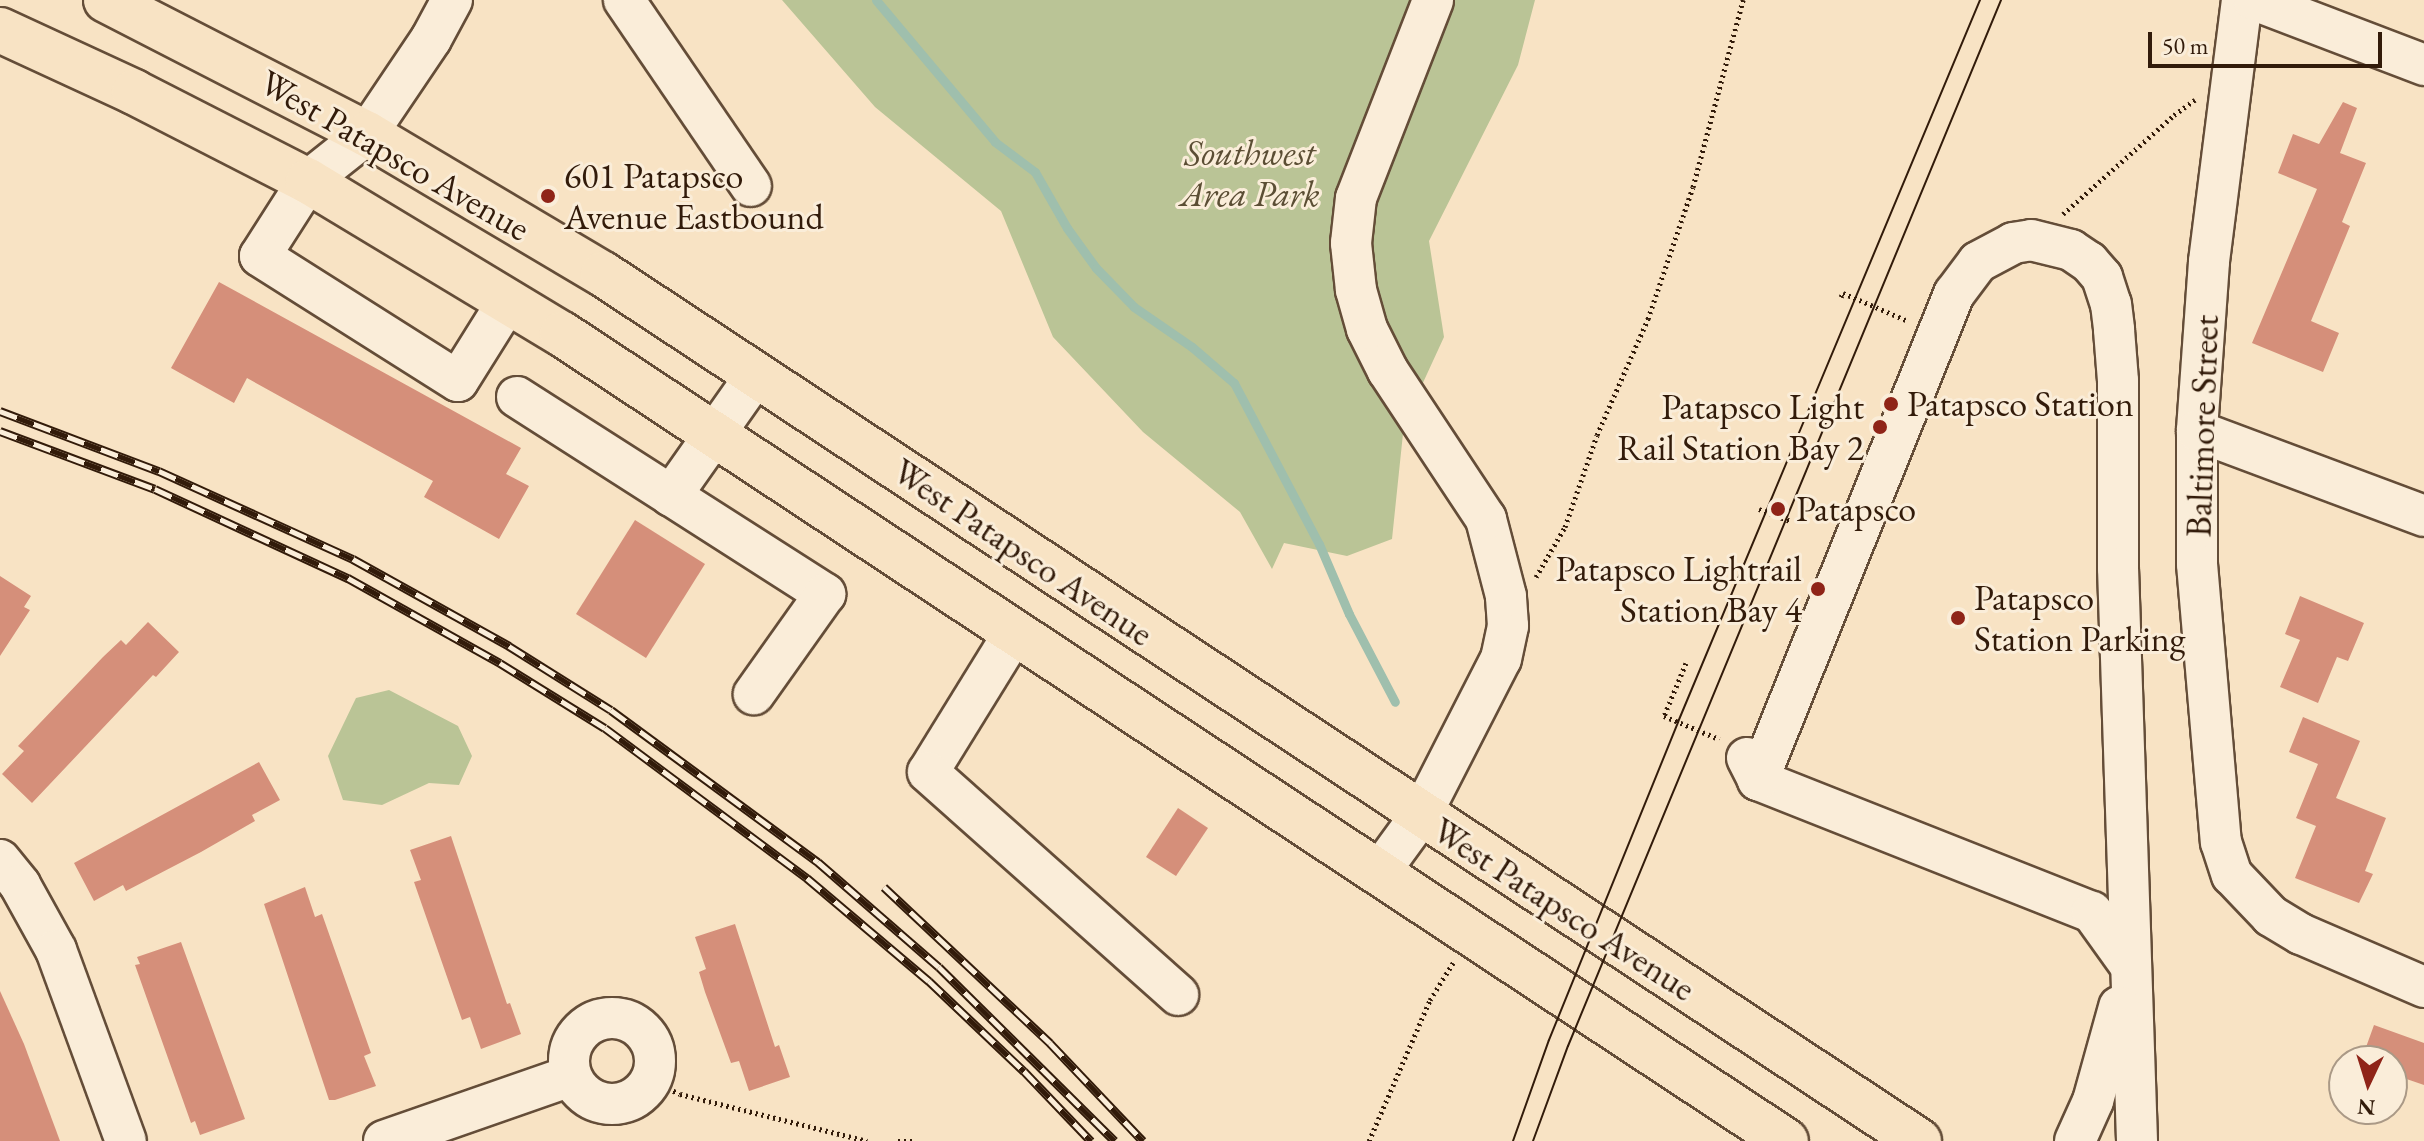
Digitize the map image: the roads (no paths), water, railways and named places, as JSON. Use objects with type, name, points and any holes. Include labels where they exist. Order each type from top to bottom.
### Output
[{"type":"main road","name":"West Patapsco Avenue","points":[[106,0],[367,134],[603,274],[1919,1141]]},
{"type":"main road","name":"West Patapsco Avenue","points":[[0,30],[134,92],[308,181],[508,301],[1787,1140]]},
{"type":"street","points":[[452,0],[431,39],[367,134],[308,181],[260,256],[458,381],[508,301]]},
{"type":"street","points":[[624,0],[751,186]]},
{"type":"street","points":[[1378,874],[1421,815],[1501,659],[1508,626],[1508,610],[1486,519],[1388,371],[1367,329],[1356,290],[1351,243],[1356,198],[1433,0]]},
{"type":"street","name":"Baltimore Street","points":[[2242,0],[2209,262],[2197,431],[2197,564],[2221,842],[2232,875],[2271,916],[2301,934],[2424,987]]},
{"type":"street","points":[[2254,0],[2424,65]]},
{"type":"street","points":[[2130,965],[2092,912],[1750,764],[1937,321],[1964,277],[1993,251],[2022,240],[2054,244],[2089,262],[2102,277],[2111,304],[2118,381],[2118,568],[2130,965],[2131,1129]]},
{"type":"street","points":[[671,496],[756,375]]},
{"type":"street","points":[[517,397],[825,594],[754,694]]},
{"type":"street","points":[[2197,431],[2424,516]]},
{"type":"street","points":[[1014,633],[928,772],[1178,995]]},
{"type":"street","points":[[0,860],[20,885],[56,950],[126,1141]]},
{"type":"street","points":[[2075,1141],[2093,1101],[2130,965]]},
{"type":"street","points":[[612,1018],[633,1022],[648,1036],[656,1058],[652,1080],[637,1097],[617,1104],[596,1101],[579,1089],[571,1076],[569,1055],[577,1036],[590,1023],[612,1018]]},
{"type":"street","points":[[384,1141],[571,1076]]},
{"type":"waterway","points":[[876,0],[995,142],[1035,172],[1067,228],[1096,268],[1134,307],[1192,347],[1234,383],[1319,544],[1349,614],[1395,702]]},
{"type":"tram line","points":[[1513,1141],[1549,1040],[1678,722],[1980,0]]},
{"type":"tram line","points":[[1533,1141],[1568,1046],[2001,0]]},
{"type":"railway","points":[[0,411],[159,471],[353,559],[509,646],[611,710],[818,862],[939,967],[1115,1141]]},
{"type":"railway","points":[[0,431],[155,489],[348,578],[500,663],[605,728],[807,878],[929,981],[1024,1071],[1091,1141]]},
{"type":"railway","points":[[884,887],[1050,1043],[1143,1141]]},
{"type":"place","name":"601 Patapsco Avenue Eastbound","points":[[548,196]]},
{"type":"place","name":"Patapsco Station","points":[[1891,404]]},
{"type":"place","name":"Patapsco Light Rail Station Bay 2","points":[[1880,427]]},
{"type":"place","name":"Patapsco","points":[[1778,509]]},
{"type":"place","name":"Patapsco Lightrail Station Bay 4","points":[[1818,589]]},
{"type":"place","name":"Patapsco Station Parking","points":[[1958,618]]},
{"type":"park label","name":"Southwest Area Park","points":[[1250,172]]}]
